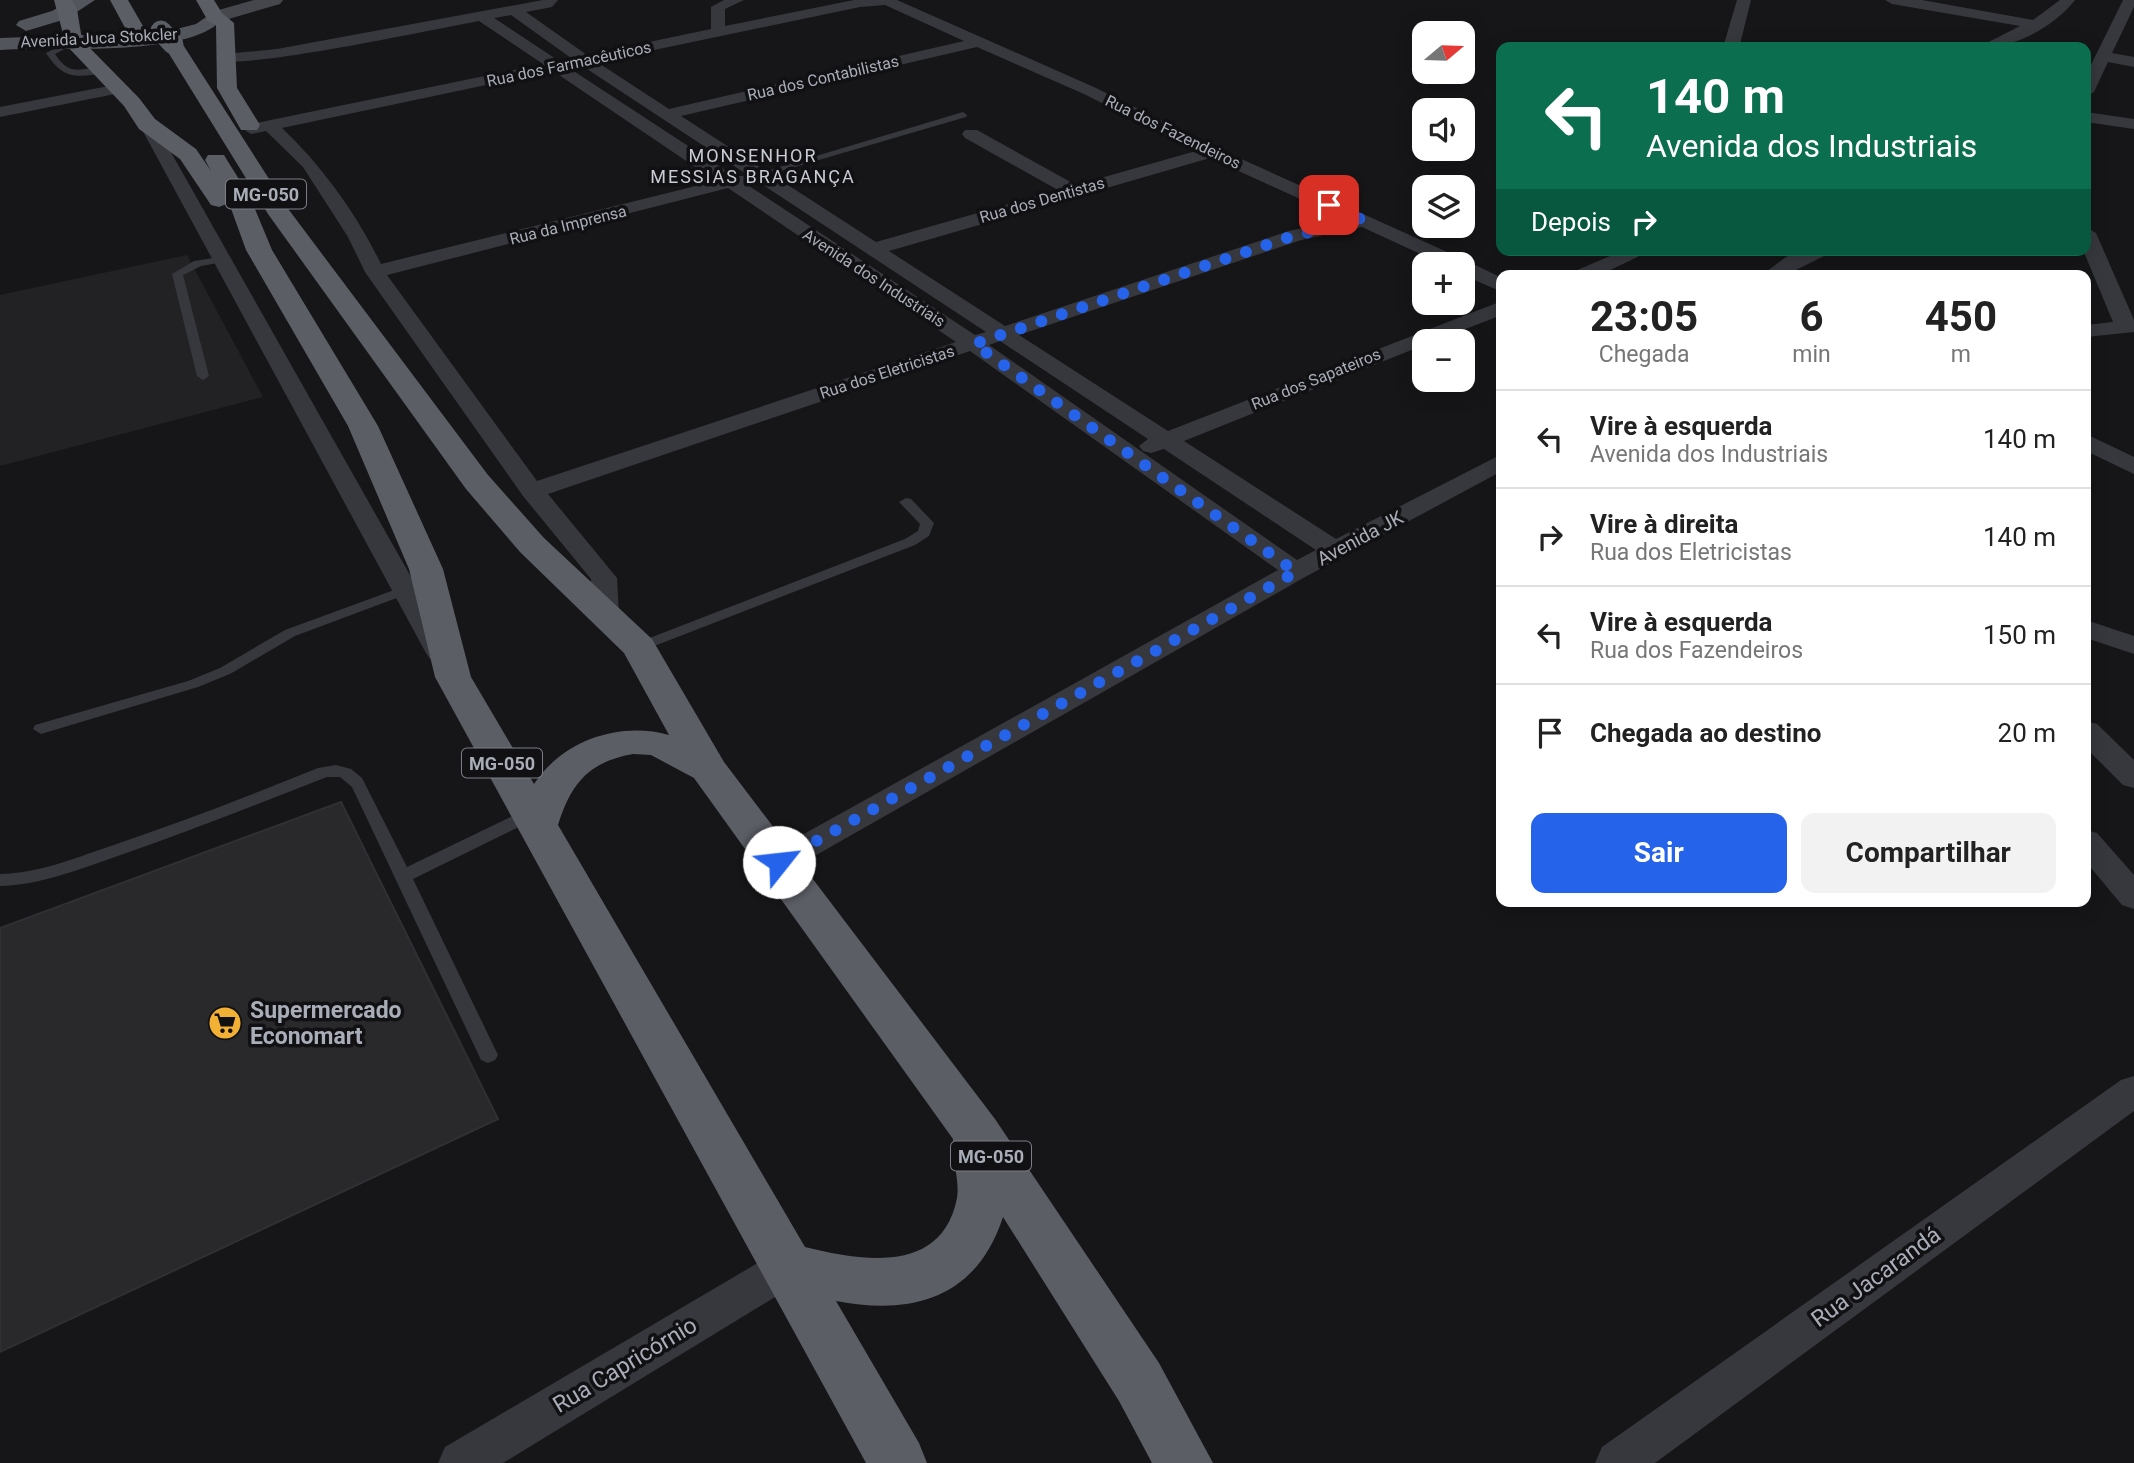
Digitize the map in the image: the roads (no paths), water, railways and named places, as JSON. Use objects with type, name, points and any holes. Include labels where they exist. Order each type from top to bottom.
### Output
[{"type":"highway","name":"MG-050","points":[[119,0],[154,33],[222,126],[280,214],[477,482],[532,545],[639,647],[708,769],[779,862],[976,1134],[1139,1382],[1184,1463]]},
{"type":"highway","points":[[73,3],[73,41],[119,89],[147,124],[188,154],[222,206],[259,250]]},
{"type":"highway","points":[[210,9],[225,23],[224,59],[239,77],[261,127],[370,336]]},
{"type":"highway","name":"MG-050","points":[[154,33],[238,197],[259,250],[363,426],[426,569],[453,677],[898,1463]]},
{"type":"highway","points":[[534,820],[550,789],[578,761],[604,749],[630,743],[649,743],[664,746],[708,769]]},
{"type":"highway","points":[[788,1267],[840,1281],[887,1284],[914,1280],[940,1267],[961,1251],[972,1234],[983,1198],[976,1134]]},
{"type":"main road","name":"Avenida Juca Stokcler","points":[[0,44],[35,40],[166,37],[202,29],[210,9],[274,0]]},
{"type":"main road","name":"Avenida Juca Stokcler","points":[[0,31],[73,3]]},
{"type":"street","points":[[718,33],[718,7],[737,0]]},
{"type":"street","points":[[1733,42],[1744,0]]},
{"type":"street","points":[[1892,0],[1968,5],[2039,26]]},
{"type":"street","points":[[1999,42],[2039,26],[2056,14],[2068,0]]},
{"type":"street","name":"Rua dos Farmacêuticos","points":[[261,127],[887,1]]},
{"type":"street","name":"Rua dos Fazendeiros","points":[[887,1],[1090,91],[1211,152],[1432,252]]},
{"type":"street","points":[[224,59],[277,54],[549,2]]},
{"type":"street","points":[[2091,81],[2129,8]]},
{"type":"street","name":"Avenida dos Industriais","points":[[514,10],[585,61],[1336,551]]},
{"type":"street","name":"Avenida dos Industriais","points":[[481,16],[729,184],[974,344],[1296,572]]},
{"type":"street","name":"Rua dos Contabilistas","points":[[668,114],[978,42]]},
{"type":"street","points":[[239,77],[313,47]]},
{"type":"street","points":[[2103,56],[2134,62]]},
{"type":"street","points":[[0,112],[119,89]]},
{"type":"street","points":[[2091,118],[2134,124]]},
{"type":"street","points":[[147,124],[453,677]]},
{"type":"street","points":[[261,127],[310,164],[358,237],[374,272],[532,491],[604,579],[605,616]]},
{"type":"street","points":[[971,134],[1073,191]]},
{"type":"street","name":"Rua dos Dentistas","points":[[874,248],[1211,152]]},
{"type":"street","name":"Rua da Imprensa","points":[[374,272],[761,174]]},
{"type":"street","name":"Rua dos Eletricistas","points":[[532,491],[1296,235],[1365,221]]},
{"type":"street","points":[[2091,244],[2130,326],[2091,330]]},
{"type":"street","points":[[1593,270],[1627,256]]},
{"type":"street","points":[[1780,270],[1793,261],[1808,256]]},
{"type":"street","points":[[1475,273],[1496,283]]},
{"type":"street","name":"Rua dos Sapateiros","points":[[1132,455],[1496,309]]},
{"type":"street","points":[[2091,444],[2134,467]]},
{"type":"street","name":"Avenida JK","points":[[779,862],[1296,572],[1496,464]]},
{"type":"street","points":[[2091,630],[2134,646]]},
{"type":"street","points":[[2091,736],[2134,778]]},
{"type":"street","points":[[2091,847],[2134,897]]},
{"type":"street","name":"Rua Jacarandá","points":[[1618,1463],[2134,1091]]},
{"type":"street","name":"Rua Capricórnio","points":[[461,1463],[788,1267]]},
{"type":"street","points":[[1139,1382],[1199,1463]]},
{"type":"lane","points":[[761,174],[963,115]]},
{"type":"lane","points":[[203,376],[177,274],[185,267],[220,260]]},
{"type":"lane","points":[[639,647],[909,542],[924,533],[927,523],[906,502]]},
{"type":"lane","points":[[41,729],[193,684],[225,671],[290,633],[405,590]]},
{"type":"lane","points":[[0,880],[20,881],[48,874],[164,834],[324,772],[340,769],[353,775],[488,1055]]},
{"type":"lane","points":[[402,877],[534,820]]},
{"type":"place","name":"Supermercado Economart","points":[[225,1023]]},
{"type":"district","name":"MONSENHOR MESSIAS BRAGANÇA","points":[[753,165]]}]
